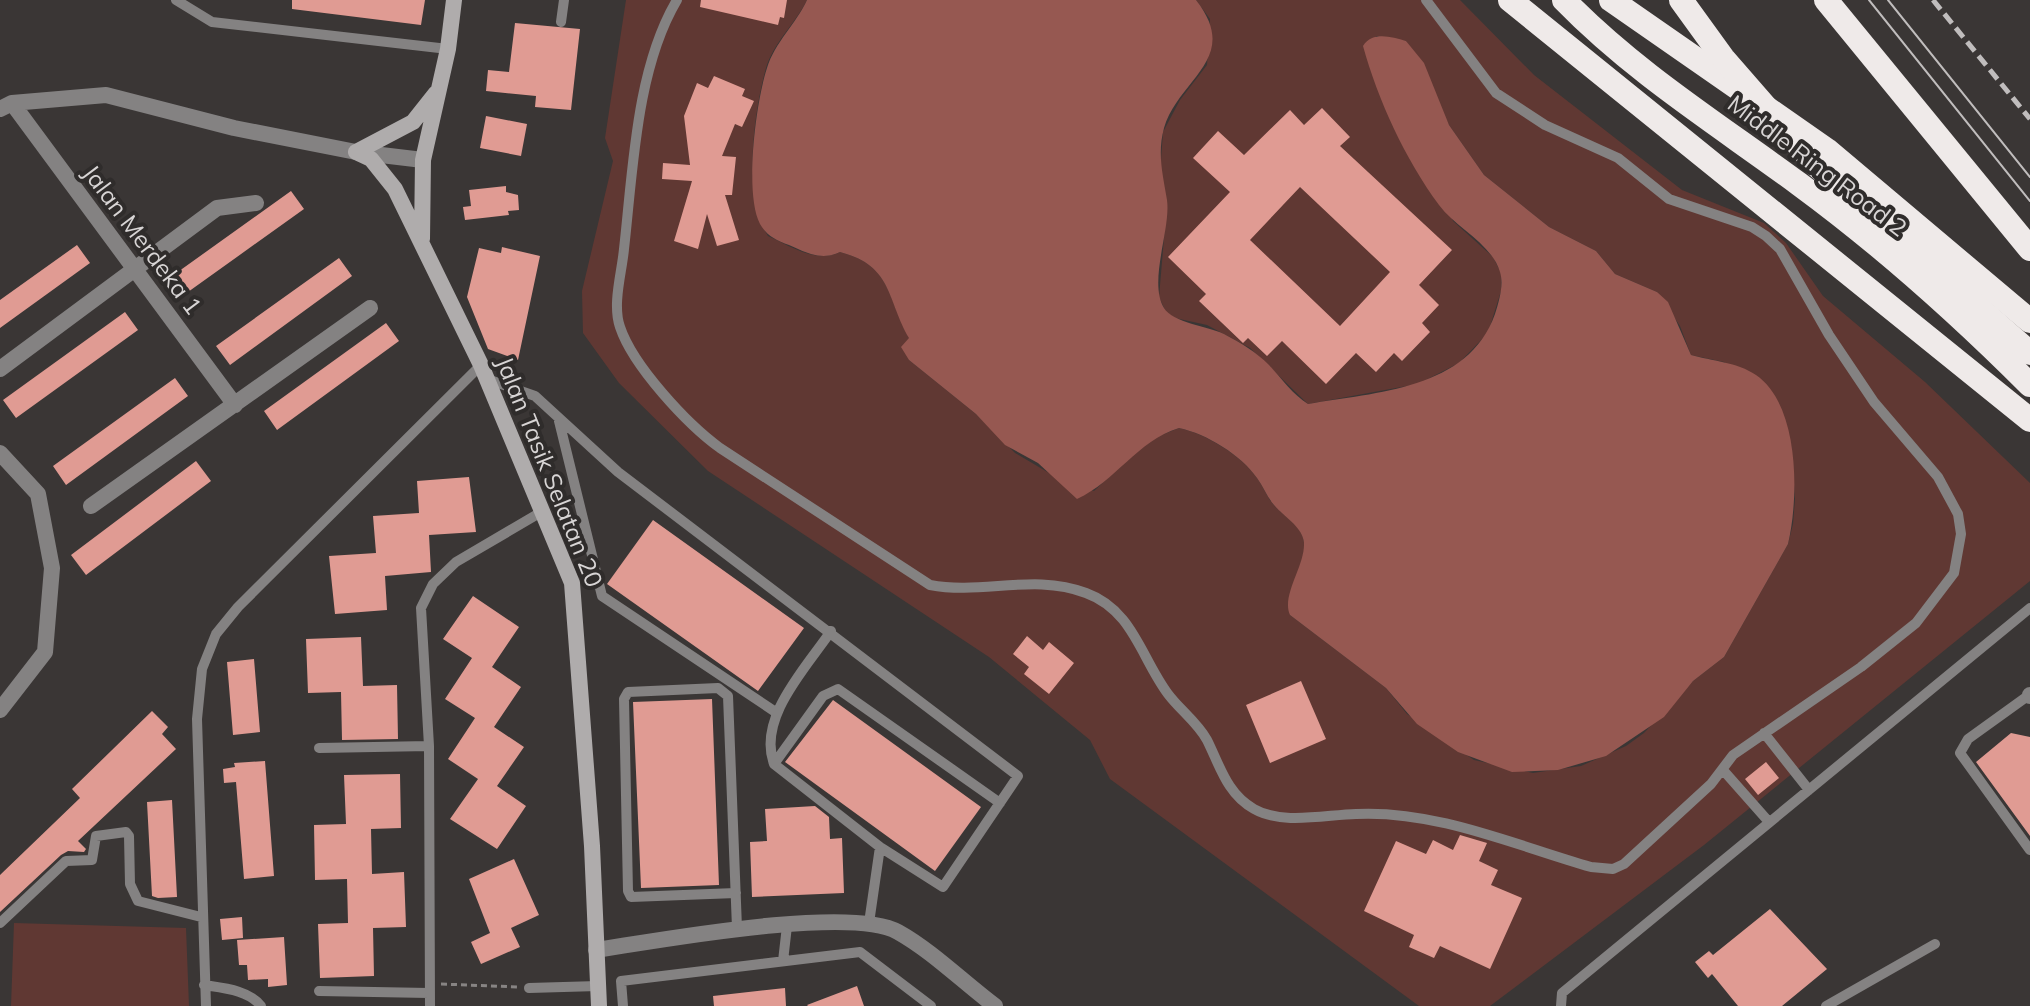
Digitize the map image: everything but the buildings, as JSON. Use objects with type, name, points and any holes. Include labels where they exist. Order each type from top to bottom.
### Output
[{"type":"highway","points":[[1510,0],[2030,420]]},
{"type":"highway","name":"Middle Ring Road 2","points":[[1564,0],[1597,34],[1640,69],[1879,246],[1974,329],[2030,385]]},
{"type":"highway","name":"Middle Ring Road 2","points":[[1611,0],[1827,150],[2030,321]]},
{"type":"highway","points":[[1681,0],[1723,58],[1816,165],[2030,353]]},
{"type":"highway","points":[[1826,0],[2030,249]]},
{"type":"street","name":"Jalan Tasik Selatan 20","points":[[454,0],[448,49],[423,160],[422,244],[484,372],[572,583],[577,611],[599,1006]]},
{"type":"street","points":[[356,152],[413,122],[439,89]]},
{"type":"street","points":[[6,106],[106,95],[234,128],[356,152],[423,160]]},
{"type":"street","name":"Jalan Merdeka 1","points":[[6,106],[235,405]]},
{"type":"street","points":[[356,152],[380,168],[395,189],[422,244]]},
{"type":"street","points":[[0,369],[217,208],[256,203]]},
{"type":"street","points":[[91,506],[370,308]]},
{"type":"street","points":[[0,453],[38,494],[52,568],[45,652],[0,710]]},
{"type":"street","points":[[596,950],[737,928],[869,923],[897,931],[995,1006]]},
{"type":"lane","points":[[176,0],[212,22],[448,49]]},
{"type":"lane","points":[[561,22],[564,0]]},
{"type":"lane","points":[[677,0],[661,32],[648,77],[634,154],[617,313],[620,327],[635,354],[673,406],[704,436],[930,585],[961,588],[1043,582],[1079,590],[1100,600],[1120,617],[1139,640],[1161,684],[1201,731],[1233,793],[1262,813],[1289,817],[1371,813],[1416,816],[1576,863],[1613,869],[1637,853],[1723,770],[1733,755],[1889,647],[1939,597],[1954,573],[1961,534],[1958,514],[1950,495],[1874,402],[1829,335],[1780,249],[1752,227],[1669,199],[1618,158],[1545,125],[1510,104],[1496,93],[1426,0]]},
{"type":"lane","points":[[206,1006],[197,719],[202,669],[216,634],[238,607],[484,372],[535,396],[618,472],[831,631],[1018,776],[943,887],[880,847],[774,764],[768,749],[777,713],[831,631]]},
{"type":"lane","points":[[559,421],[602,596],[777,713]]},
{"type":"lane","points":[[430,1006],[429,746],[421,608],[433,584],[456,562],[543,511]]},
{"type":"lane","points":[[1561,1006],[1562,993],[2030,608]]},
{"type":"lane","points":[[774,764],[823,696],[838,689],[1000,803]]},
{"type":"lane","points":[[736,893],[631,897],[624,699],[628,692],[726,690],[736,893],[737,928]]},
{"type":"lane","points":[[2030,695],[1968,739],[1960,753],[2030,850]]},
{"type":"lane","points":[[1764,733],[1809,790]]},
{"type":"lane","points":[[319,748],[429,746]]},
{"type":"lane","points":[[1723,770],[1769,822]]},
{"type":"lane","points":[[0,923],[66,861],[92,860],[96,836],[126,832],[129,836],[130,884],[138,901],[201,917]]},
{"type":"lane","points":[[869,923],[880,847]]},
{"type":"lane","points":[[783,961],[787,926]]},
{"type":"lane","points":[[1826,1006],[1935,944]]},
{"type":"lane","points":[[623,1006],[621,981],[860,952],[931,1006]]},
{"type":"lane","points":[[204,985],[233,990],[255,999],[261,1006]]},
{"type":"lane","points":[[529,988],[598,986]]},
{"type":"lane","points":[[319,991],[430,988]]},
{"type":"path","points":[[430,988],[529,988]]},
{"type":"shaded area","points":[[626,0],[807,0],[770,59],[758,107],[753,177],[760,220],[768,236],[813,255],[840,252],[870,266],[886,285],[910,338],[906,342],[909,360],[976,414],[1015,453],[1049,473],[1094,491],[1147,441],[1179,428],[1200,435],[1232,454],[1250,469],[1273,504],[1303,537],[1304,552],[1291,597],[1290,615],[1386,688],[1407,714],[1474,760],[1533,773],[1581,766],[1626,746],[1644,733],[1693,681],[1724,657],[1788,544],[1793,524],[1795,499],[1791,444],[1774,395],[1724,362],[1691,355],[1680,326],[1657,292],[1615,274],[1596,251],[1549,227],[1484,175],[1449,125],[1406,41],[1376,36],[1453,221],[1493,257],[1501,273],[1501,291],[1488,333],[1459,363],[1418,384],[1308,404],[1250,348],[1207,325],[1175,318],[1166,312],[1159,297],[1167,203],[1160,173],[1163,132],[1180,100],[1207,65],[1210,19],[1196,0],[1460,0],[1534,75],[1682,190],[1764,223],[1786,243],[1823,296],[1925,382],[2030,483],[2030,581],[1704,845],[1490,1006],[1419,1006],[1110,779],[1090,740],[989,657],[708,471],[619,383],[583,333],[582,291],[613,161],[605,138]]},
{"type":"shaded area","points":[[807,0],[1196,0],[1208,20],[1213,38],[1203,67],[1182,95],[1164,128],[1161,164],[1167,212],[1159,270],[1160,297],[1164,308],[1175,317],[1224,334],[1254,352],[1308,404],[1390,390],[1442,373],[1464,358],[1482,339],[1498,304],[1501,282],[1496,262],[1439,205],[1404,149],[1376,87],[1363,46],[1377,37],[1406,41],[1424,63],[1449,125],[1484,175],[1549,227],[1596,251],[1615,274],[1657,292],[1668,302],[1691,355],[1733,365],[1756,375],[1770,389],[1781,408],[1793,454],[1794,502],[1788,544],[1724,657],[1693,681],[1664,717],[1606,756],[1558,770],[1512,772],[1458,752],[1417,724],[1386,688],[1290,615],[1289,599],[1301,561],[1303,537],[1272,502],[1250,469],[1222,447],[1201,435],[1179,428],[1151,442],[1077,499],[1038,463],[1005,445],[976,414],[909,360],[901,347],[909,338],[886,285],[870,266],[840,252],[821,256],[802,251],[772,237],[760,224],[755,210],[752,170],[763,83],[775,50]]},
{"type":"shaded area","points":[[14,923],[186,928],[189,1006],[11,1006]]},
{"type":"tram line","points":[[1869,0],[2030,201]]},
{"type":"tram line","points":[[1888,0],[2030,177]]},
{"type":"railway","points":[[1933,0],[2030,119]]}]
